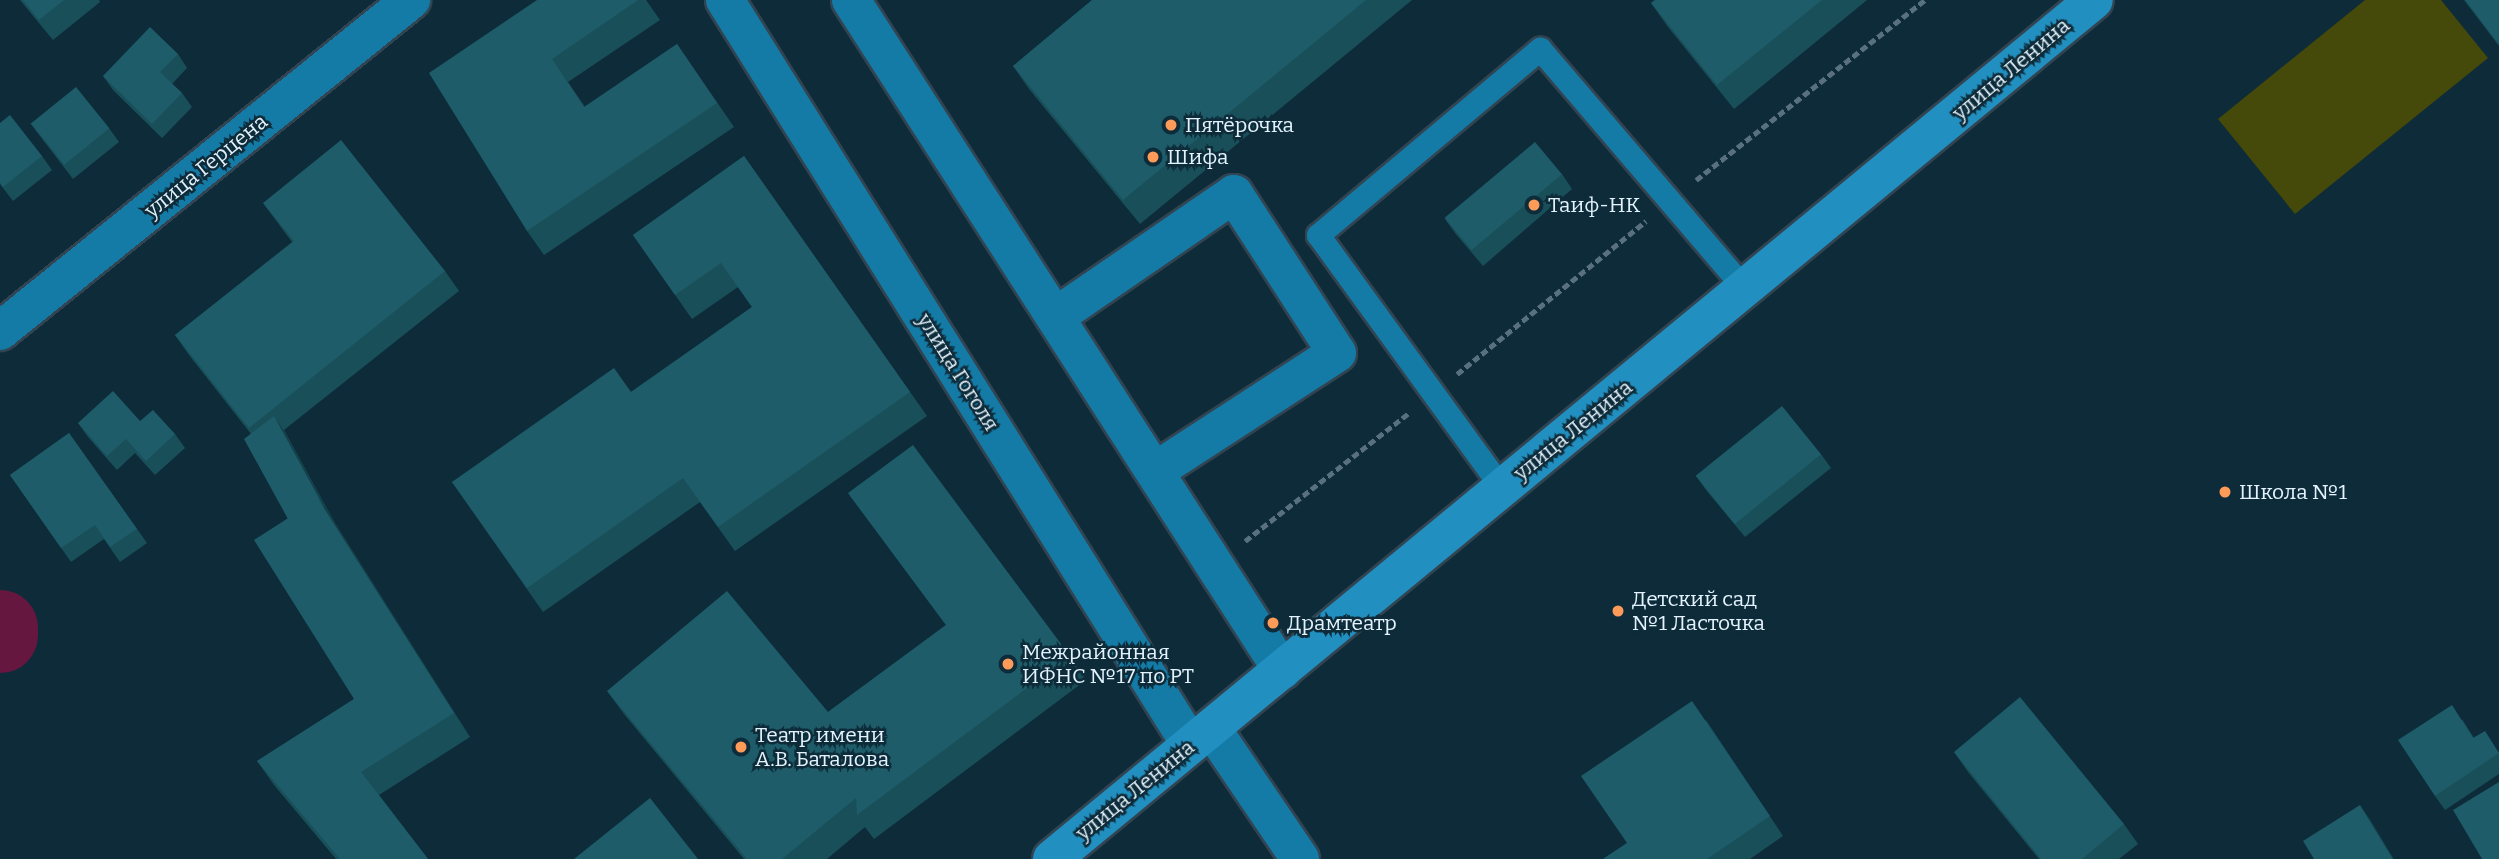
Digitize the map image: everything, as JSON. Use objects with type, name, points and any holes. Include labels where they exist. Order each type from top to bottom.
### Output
[{"type":"main road","name":"улица Ленина","points":[[1052,859],[2094,0]]},
{"type":"street","name":"улица Герцена","points":[[0,331],[411,0]]},
{"type":"street","name":"улица Гоголя","points":[[725,0],[1201,736],[1300,859]]},
{"type":"street","points":[[851,0],[1282,670]]},
{"type":"street","points":[[1055,317],[1234,194],[1337,353],[1155,471]]},
{"type":"lane","points":[[1502,488],[1318,235],[1540,49],[1745,289]]},
{"type":"path","points":[[1214,565],[1434,394],[1670,201],[1925,0]]},
{"type":"shaded area","points":[[2365,0],[2441,0],[2488,58],[2295,214],[2218,119]]},
{"type":"building","points":[[23,0],[64,0],[39,20]]},
{"type":"building","points":[[537,0],[638,0],[552,59],[584,107],[677,44],[717,103],[527,231],[429,73]]},
{"type":"building","name":"Шифа","points":[[1092,0],[1366,0],[1123,200],[1013,66]]},
{"type":"building","points":[[1655,0],[1822,0],[1717,85],[1651,3]]},
{"type":"building","points":[[2465,0],[2499,0],[2499,43],[2498,43]]},
{"type":"building","points":[[150,27],[178,54],[160,72],[182,93],[152,124],[103,76]]},
{"type":"building","points":[[76,87],[109,128],[64,165],[31,124]]},
{"type":"building","points":[[10,115],[42,156],[3,187],[0,183],[0,123]]},
{"type":"building","points":[[341,140],[445,271],[249,428],[175,335],[294,241],[263,203]]},
{"type":"building","points":[[1535,142],[1562,174],[1472,250],[1445,218]]},
{"type":"building","points":[[744,156],[910,392],[718,527],[683,478],[527,588],[452,482],[614,368],[631,392],[752,307],[721,263],[675,295],[633,235]]},
{"type":"building","points":[[113,391],[140,421],[153,410],[175,434],[146,461],[126,439],[107,456],[78,423]]},
{"type":"building","points":[[1782,406],[1821,454],[1735,524],[1696,476]]},
{"type":"building","points":[[274,416],[325,509],[318,499],[288,519],[244,439]]},
{"type":"building","points":[[69,433],[137,529],[110,547],[95,525],[61,548],[10,475]]},
{"type":"building","points":[[913,445],[1070,656],[857,815],[856,798],[782,859],[747,859],[607,691],[727,591],[828,712],[946,625],[848,493]]},
{"type":"building","points":[[318,499],[454,713],[361,772],[428,859],[340,859],[257,761],[354,699],[254,540]]},
{"type":"building","points":[[2020,697],[2124,824],[2082,859],[2041,859],[1954,752]]},
{"type":"building","points":[[1692,701],[1770,816],[1707,859],[1603,859],[1627,843],[1581,776]]},
{"type":"building","points":[[2452,705],[2473,738],[2485,731],[2499,753],[2435,796],[2398,740]]},
{"type":"building","points":[[2499,782],[2499,859],[2482,859],[2453,810]]},
{"type":"building","points":[[650,798],[698,859],[574,859]]},
{"type":"building","points":[[2360,805],[2393,859],[2314,859],[2303,841]]},
{"type":"waterway","points":[[0,627],[0,635]]},
{"type":"place","name":"Пятёрочка","points":[[1171,125]]},
{"type":"place","name":"Шифа","points":[[1153,157]]},
{"type":"place","name":"Таиф-НК","points":[[1534,205]]},
{"type":"place","name":"Школа №1","points":[[2225,492]]},
{"type":"place","name":"Детский сад №1 Ласточка","points":[[1618,611]]},
{"type":"place","name":"Драмтеатр","points":[[1273,623]]},
{"type":"place","name":"Межрайонная ИФНС №17 по РТ","points":[[1008,664]]},
{"type":"place","name":"Театр имени А.В. Баталова","points":[[741,747]]}]
